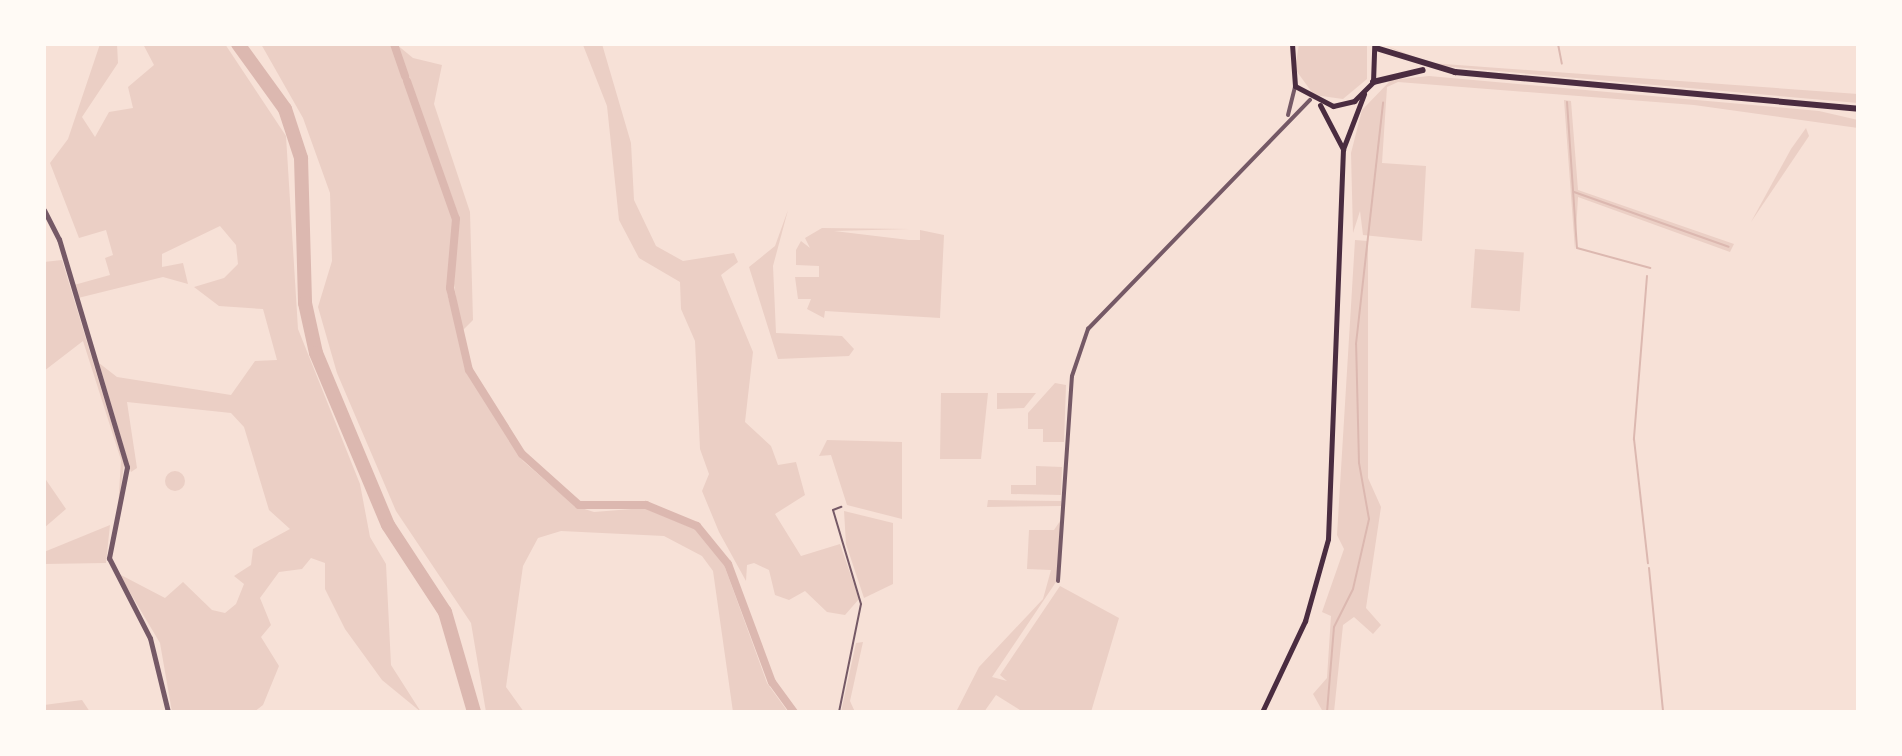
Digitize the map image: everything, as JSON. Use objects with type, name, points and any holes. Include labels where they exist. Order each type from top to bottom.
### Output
[{"type":"highway","points":[[1375,46],[1429,69],[1858,109]]},
{"type":"highway","points":[[1373,82],[1429,69]]},
{"type":"main road","points":[[1292,44],[1295,86],[1310,100],[1320,104],[1345,105],[1364,94]]},
{"type":"main road","points":[[1262,712],[1305,621],[1328,539],[1343,149],[1364,94],[1373,82],[1375,46]]},
{"type":"main road","points":[[1320,104],[1343,149]]},
{"type":"street","points":[[1287,117],[1295,86]]},
{"type":"street","points":[[1058,581],[1072,376],[1088,329],[1287,117],[1310,100]]},
{"type":"street","points":[[44,210],[126,462],[127,489],[109,558],[152,644],[168,712]]},
{"type":"lane","points":[[839,712],[861,604],[833,510],[841,507]]},
{"type":"shaded area","points":[[100,44],[117,44],[118,63],[82,117],[95,137],[109,112],[133,108],[128,87],[154,65],[143,44],[225,44],[286,136],[298,329],[360,484],[370,537],[386,564],[391,665],[421,712],[382,680],[345,629],[325,589],[325,563],[311,558],[302,569],[279,572],[260,598],[271,625],[261,637],[279,666],[263,705],[254,712],[172,712],[160,643],[119,574],[165,598],[183,582],[212,610],[225,613],[236,604],[244,584],[234,576],[251,565],[253,549],[290,529],[269,510],[244,427],[231,413],[127,402],[137,468],[131,472],[99,363],[117,377],[231,395],[255,361],[277,360],[263,309],[219,306],[194,287],[224,278],[238,264],[236,245],[220,226],[162,254],[162,267],[183,263],[188,284],[163,277],[78,298],[74,285],[110,275],[105,258],[113,255],[106,230],[79,238],[50,163],[68,139]]},
{"type":"shaded area","points":[[261,44],[391,44],[454,219],[447,293],[470,378],[523,461],[575,506],[594,512],[644,508],[695,529],[723,562],[767,683],[788,712],[733,712],[713,571],[702,556],[664,536],[561,531],[538,538],[523,566],[506,687],[524,712],[486,712],[471,623],[396,511],[337,373],[318,307],[332,261],[330,193],[303,118]]},
{"type":"shaded area","points":[[396,44],[413,58],[442,65],[434,104],[470,212],[473,320],[461,332],[454,284],[458,214]]},
{"type":"shaded area","points":[[574,44],[602,44],[631,143],[634,200],[656,246],[683,261],[734,253],[738,262],[721,275],[753,352],[745,422],[771,446],[778,465],[796,462],[805,495],[775,514],[801,556],[840,544],[859,599],[845,615],[827,612],[805,591],[789,600],[775,595],[769,570],[754,563],[747,565],[746,581],[719,532],[702,491],[709,474],[700,449],[695,341],[681,309],[680,282],[639,258],[619,220],[607,106],[583,45]]},
{"type":"shaded area","points":[[1299,44],[1367,44],[1367,79],[1343,99],[1314,95],[1295,69]]},
{"type":"shaded area","points":[[1382,44],[1430,63],[1858,94],[1858,103],[1429,65]]},
{"type":"shaded area","points":[[1429,76],[1819,111],[1858,120],[1858,128],[1694,105],[1398,82],[1387,87],[1382,163],[1426,166],[1422,241],[1363,235],[1360,211],[1353,233],[1351,153],[1362,110],[1391,80]]},
{"type":"shaded area","points":[[1564,100],[1571,101],[1578,190],[1734,244],[1730,252],[1578,197],[1575,250]]},
{"type":"shaded area","points":[[1806,128],[1809,136],[1751,222],[1791,149]]},
{"type":"shaded area","points":[[788,210],[773,266],[776,333],[842,336],[854,349],[849,356],[778,359],[749,267],[775,246]]},
{"type":"shaded area","points":[[822,228],[910,229],[834,231],[909,240],[920,240],[920,230],[944,235],[940,318],[825,311],[824,318],[807,309],[811,299],[798,299],[795,277],[819,277],[819,266],[796,265],[796,250],[801,241],[810,248],[805,238]]},
{"type":"shaded area","points":[[1355,240],[1368,241],[1368,478],[1381,507],[1366,608],[1381,625],[1373,634],[1354,617],[1343,625],[1334,712],[1323,712],[1313,694],[1327,678],[1331,616],[1322,612],[1344,549],[1337,535]]},
{"type":"shaded area","points":[[1475,249],[1524,252],[1520,311],[1471,308]]},
{"type":"shaded area","points":[[62,260],[124,464],[118,509],[121,460],[83,341],[44,371],[44,262]]},
{"type":"shaded area","points":[[1055,383],[1066,385],[1064,442],[1043,442],[1043,429],[1028,429],[1028,413]]},
{"type":"shaded area","points":[[941,393],[988,393],[981,459],[940,459]]},
{"type":"shaded area","points":[[997,393],[1036,393],[1024,408],[997,409]]},
{"type":"shaded area","points":[[827,440],[902,442],[902,519],[847,505],[831,455],[819,456]]},
{"type":"shaded area","points":[[1036,466],[1062,467],[1061,495],[1011,494],[1011,485],[1036,485]]},
{"type":"shaded area","points":[[171,471],[179,471],[185,481],[179,491],[171,491],[165,485],[165,477]]},
{"type":"shaded area","points":[[44,477],[66,509],[44,528]]},
{"type":"shaded area","points":[[988,500],[1061,501],[1061,506],[987,507]]},
{"type":"shaded area","points":[[844,511],[893,523],[893,584],[864,598],[846,544]]},
{"type":"shaded area","points":[[1062,518],[1056,582],[992,677],[1007,681],[1000,675],[1060,586],[1119,618],[1091,712],[1023,712],[996,695],[984,712],[956,712],[979,667],[1043,599],[1051,570],[1027,569],[1029,530],[1054,530]]},
{"type":"shaded area","points":[[110,525],[106,563],[44,564],[44,552]]},
{"type":"shaded area","points":[[863,642],[850,701],[855,712],[841,712],[856,643]]},
{"type":"shaded area","points":[[82,700],[90,712],[44,712],[44,705]]},
{"type":"waterway","points":[[238,44],[285,109],[301,158],[305,303],[316,353],[388,525],[445,612],[474,712]]},
{"type":"waterway","points":[[394,44],[405,76]]},
{"type":"waterway","points":[[1558,44],[1562,64]]},
{"type":"waterway","points":[[407,81],[456,219],[450,288],[469,370],[522,454],[579,505],[646,505],[697,526],[728,564],[772,682],[794,712]]},
{"type":"waterway","points":[[1567,102],[1577,248],[1650,268]]},
{"type":"waterway","points":[[1327,712],[1334,627],[1353,589],[1369,519],[1359,463],[1356,344],[1383,103]]},
{"type":"waterway","points":[[1574,192],[1729,247]]},
{"type":"waterway","points":[[1647,276],[1634,439],[1648,563]]},
{"type":"waterway","points":[[1649,568],[1663,712]]}]
